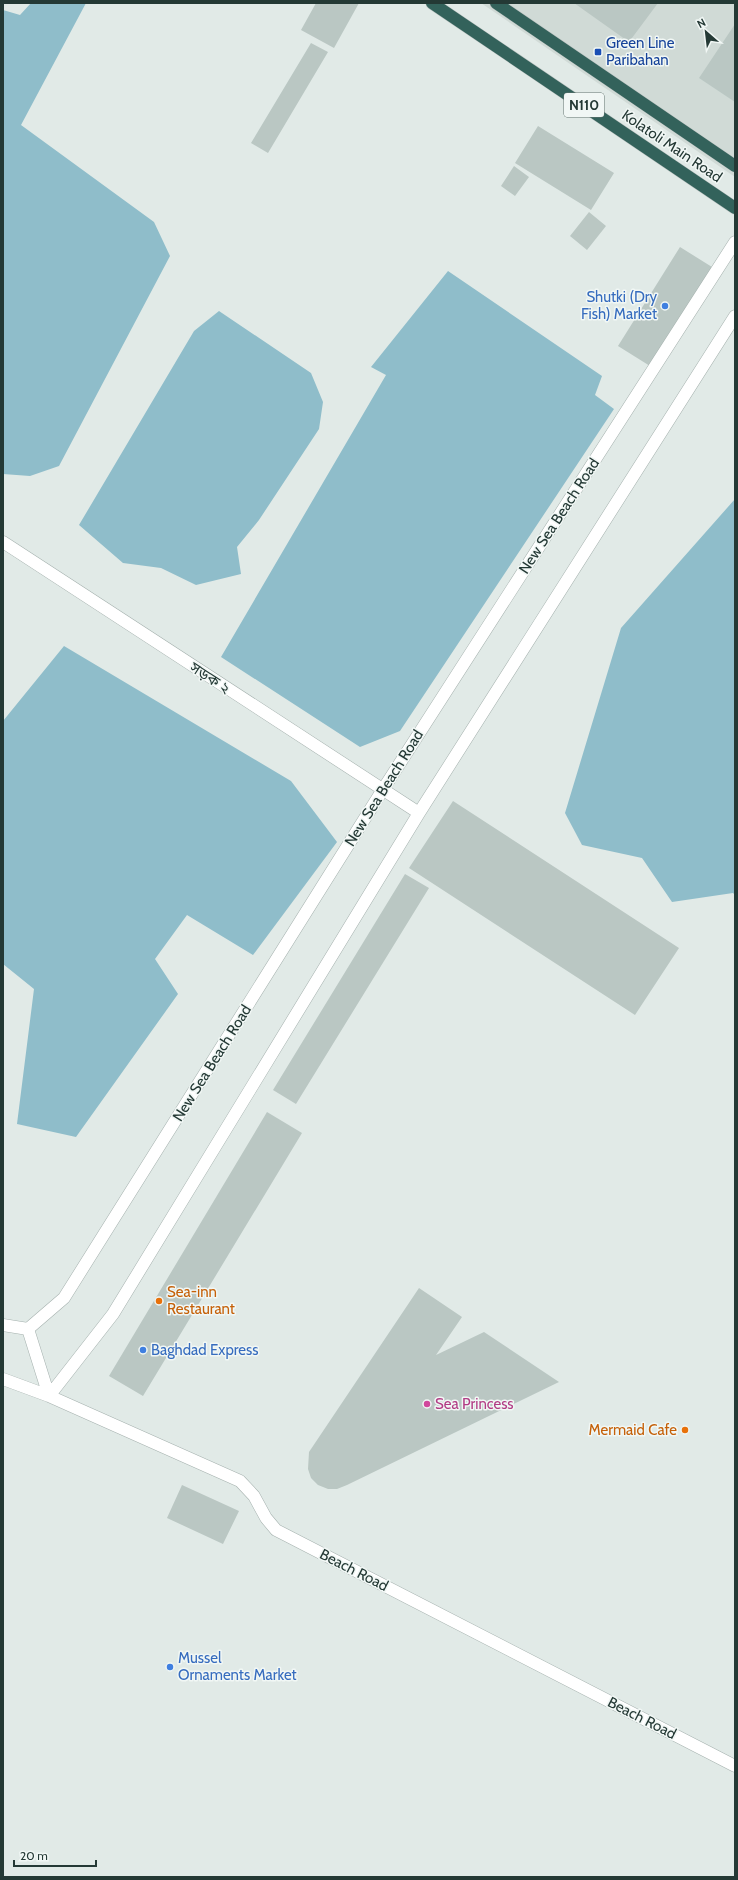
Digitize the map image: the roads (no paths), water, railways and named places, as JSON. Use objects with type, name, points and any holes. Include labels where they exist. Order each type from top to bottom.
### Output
[{"type":"highway","name":"Kolatoli Main Road","points":[[432,3],[735,208]]},
{"type":"highway","name":"Kolatoli Main Road","points":[[496,3],[735,166]]},
{"type":"street","name":"New Sea Beach Road","points":[[28,1329],[64,1298],[382,791],[735,242]]},
{"type":"street","points":[[49,1396],[113,1314],[419,813],[735,316]]},
{"type":"street","name":"সড়ক ২","points":[[3,542],[382,791],[419,813]]},
{"type":"street","points":[[3,1325],[28,1329],[49,1396]]},
{"type":"street","name":"Beach Road","points":[[3,1379],[49,1396],[240,1481],[254,1496],[266,1518],[276,1530],[735,1766]]},
{"type":"water","points":[[31,3],[86,3],[21,125],[154,222],[170,256],[59,466],[30,476],[3,474],[3,10],[20,15]]},
{"type":"water","points":[[448,271],[602,376],[595,395],[614,409],[400,731],[360,747],[221,657],[386,375],[371,367]]},
{"type":"water","points":[[219,311],[311,373],[323,402],[319,429],[259,520],[237,547],[241,574],[196,585],[161,568],[123,563],[79,525],[194,331]]},
{"type":"water","points":[[735,499],[735,895],[733,893],[672,902],[642,858],[582,845],[565,813],[621,628]]},
{"type":"water","points":[[64,646],[291,781],[337,842],[253,955],[187,915],[155,959],[178,994],[76,1137],[17,1124],[34,989],[3,964],[3,721]]},
{"type":"place","name":"Green Line Paribahan","points":[[598,52]]},
{"type":"place","name":"Shutki (Dry Fish) Market","points":[[665,306]]},
{"type":"place","name":"Sea-inn Restaurant","points":[[159,1301]]},
{"type":"place","name":"Baghdad Express","points":[[143,1350]]},
{"type":"place","name":"Sea Princess","points":[[427,1404]]},
{"type":"place","name":"Mermaid Cafe","points":[[685,1430]]},
{"type":"place","name":"Mussel Ornaments Market","points":[[170,1667]]}]
